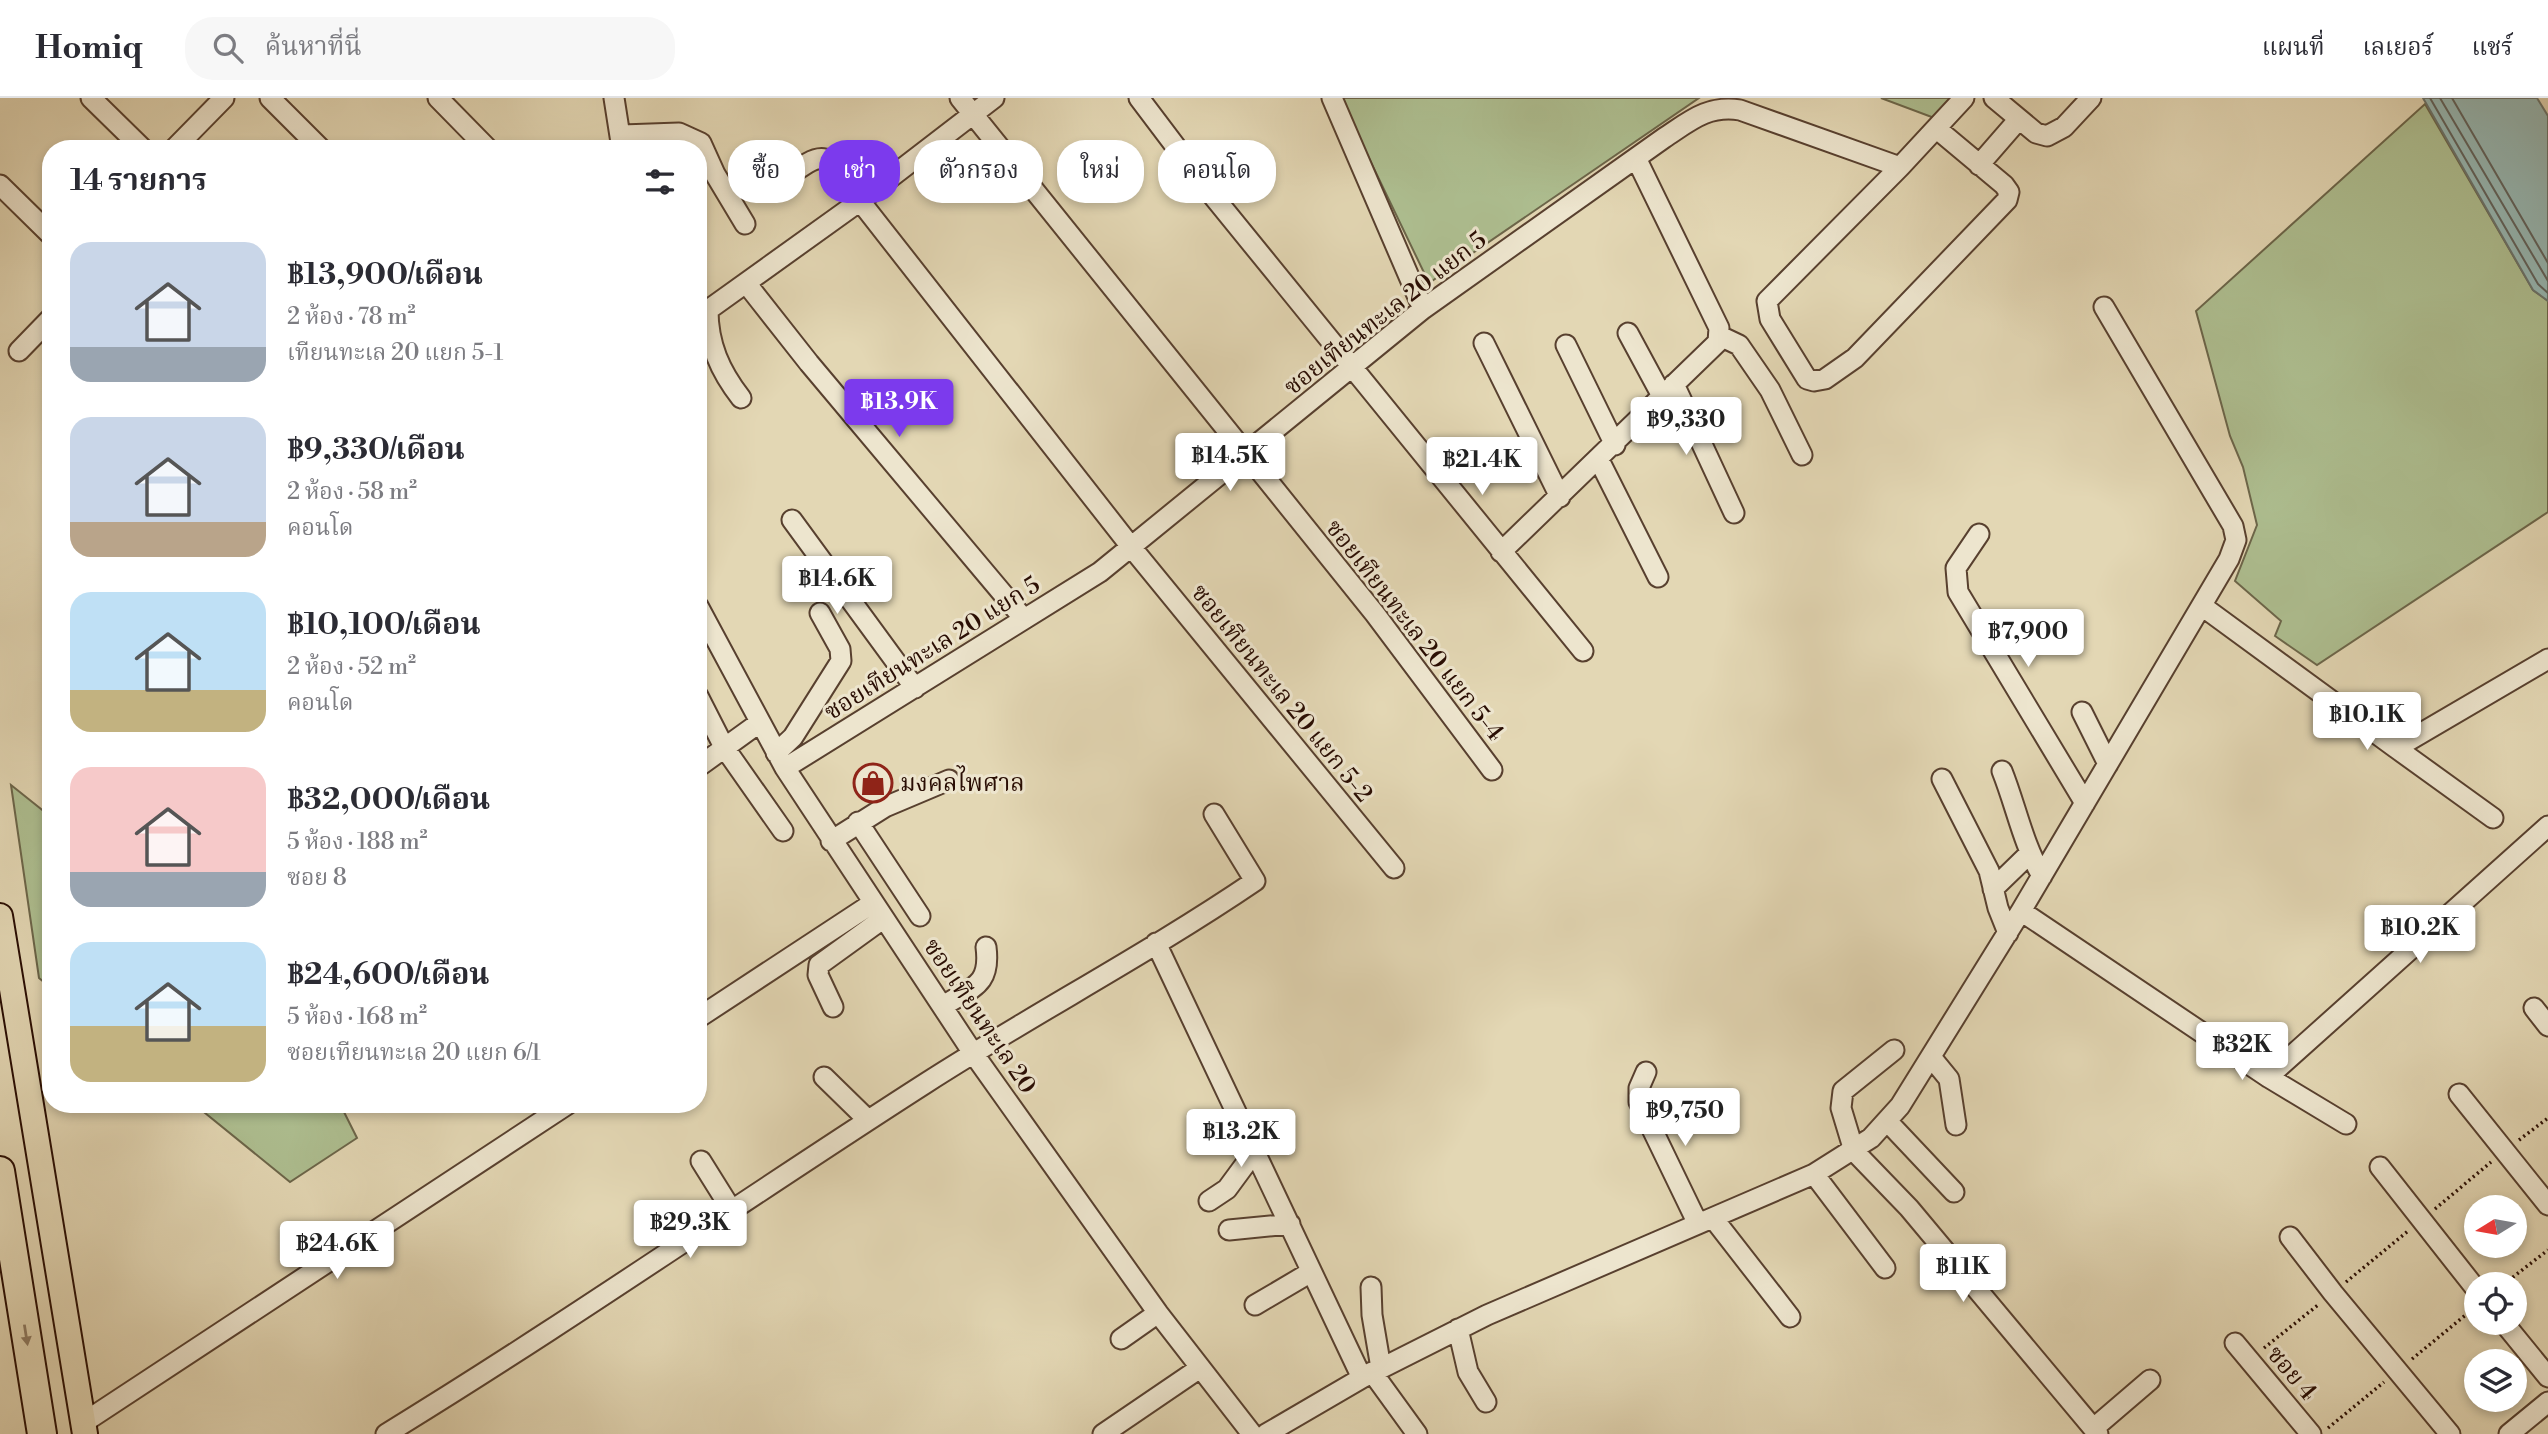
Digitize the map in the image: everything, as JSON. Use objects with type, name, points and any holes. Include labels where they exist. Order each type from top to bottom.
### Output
[{"type":"highway","points":[[0,1171],[42,1434]]},
{"type":"main road","points":[[0,916],[84,1428]]},
{"type":"street","points":[[91,98],[134,140]]},
{"type":"street","points":[[183,140],[224,98]]},
{"type":"street","points":[[270,98],[312,140]]},
{"type":"street","points":[[438,98],[479,140]]},
{"type":"street","points":[[614,98],[622,140]]},
{"type":"street","name":"ซอยเทียนทะเล 20 แยก 5-4","points":[[960,98],[1375,614],[1492,770]]},
{"type":"street","points":[[900,170],[994,98]]},
{"type":"street","points":[[1139,98],[1213,197],[1583,651]]},
{"type":"street","points":[[1332,98],[1423,309]]},
{"type":"street","points":[[1937,129],[2004,185],[2009,192],[2007,200],[1855,358],[1825,379],[1807,379],[1770,319],[1767,301],[1937,129],[1964,98]]},
{"type":"street","points":[[1994,98],[2036,133],[2047,136],[2064,127],[2091,98]]},
{"type":"street","name":"ซอยเทียนทะเล 20 แยก 5","points":[[780,761],[915,688],[1100,572],[1423,309],[1683,125],[1720,107],[1740,110],[1900,167]]},
{"type":"street","points":[[1979,165],[2018,119]]},
{"type":"street","points":[[635,140],[679,133],[694,140]]},
{"type":"street","points":[[707,156],[745,224]]},
{"type":"street","points":[[1636,158],[1720,336],[1739,345],[1770,390],[1802,456]]},
{"type":"street","points":[[0,185],[42,226]]},
{"type":"street","points":[[707,307],[746,283],[857,203]]},
{"type":"street","name":"ซอยเทียนทะเล 20 แยก 5-2","points":[[868,203],[1132,548],[1394,868]]},
{"type":"street","points":[[746,283],[809,363],[1024,619]]},
{"type":"street","points":[[1266,1434],[1372,1373],[1458,1329],[1814,1174],[1854,1151],[1888,1122],[2042,876],[2229,559],[2235,540],[2233,526],[2104,307]]},
{"type":"street","points":[[707,326],[722,373],[741,398]]},
{"type":"street","points":[[19,351],[42,327]]},
{"type":"street","points":[[1628,333],[1668,390],[1734,513]]},
{"type":"street","points":[[1501,552],[1707,355],[1720,336]]},
{"type":"street","points":[[1484,343],[1560,497]]},
{"type":"street","points":[[1566,345],[1615,445]]},
{"type":"street","points":[[1599,460],[1658,577]]},
{"type":"street","points":[[792,520],[915,688]]},
{"type":"street","points":[[1979,534],[1956,568],[1958,592],[2085,803]]},
{"type":"street","points":[[2202,606],[2493,818]]},
{"type":"street","points":[[780,761],[841,661],[840,649],[820,614]]},
{"type":"street","name":"ซอยเทียนทะเล 20","points":[[707,623],[780,761],[973,1053],[1158,1312],[1252,1434]]},
{"type":"street","points":[[2396,748],[2548,659]]},
{"type":"street","points":[[2082,712],[2108,764]]},
{"type":"street","points":[[707,714],[724,747],[783,831]]},
{"type":"street","points":[[707,760],[759,723]]},
{"type":"street","points":[[2003,771],[2021,819],[2029,854],[2042,876]]},
{"type":"street","points":[[1942,779],[1989,871],[2008,933]]},
{"type":"street","points":[[831,841],[885,807],[949,780]]},
{"type":"street","points":[[386,1434],[506,1360],[731,1209],[973,1053],[1255,881],[1214,814]]},
{"type":"street","points":[[858,822],[920,916]]},
{"type":"street","points":[[2268,1077],[2548,826]]},
{"type":"street","points":[[1993,889],[2029,854]]},
{"type":"street","points":[[833,1007],[818,975],[819,965],[879,910]]},
{"type":"street","points":[[707,1013],[879,910]]},
{"type":"street","points":[[2021,911],[2268,1077],[2346,1124]]},
{"type":"street","points":[[1156,943],[1311,1272],[1372,1373],[1417,1434]]},
{"type":"street","points":[[943,1006],[982,981],[988,971],[986,947]]},
{"type":"street","points":[[2534,1008],[2548,1026]]},
{"type":"street","points":[[1894,1050],[1843,1091],[1841,1108],[1854,1151],[1909,1209],[2096,1431],[2150,1380]]},
{"type":"street","points":[[1931,1057],[1949,1079],[1956,1125]]},
{"type":"street","points":[[1646,1072],[1639,1088],[1639,1102],[1706,1221],[1790,1317]]},
{"type":"street","points":[[824,1077],[868,1120]]},
{"type":"street","points":[[2459,1094],[2548,1205]]},
{"type":"street","points":[[84,1428],[555,1113]]},
{"type":"street","points":[[1888,1122],[1954,1192]]},
{"type":"street","points":[[1209,1202],[1227,1189],[1255,1151]]},
{"type":"street","points":[[701,1161],[731,1209]]},
{"type":"street","points":[[2380,1167],[2464,1273]]},
{"type":"street","points":[[1814,1174],[1885,1268]]},
{"type":"street","points":[[1229,1230],[1290,1224]]},
{"type":"street","points":[[2290,1237],[2450,1434]]},
{"type":"street","points":[[1255,1305],[1311,1272]]},
{"type":"street","points":[[1371,1287],[1372,1373]]},
{"type":"street","points":[[1121,1339],[1158,1312]]},
{"type":"street","points":[[1458,1329],[1468,1373],[1486,1402]]},
{"type":"street","points":[[2514,1335],[2548,1377]]},
{"type":"street","name":"ซอย 4","points":[[2235,1343],[2311,1434]]},
{"type":"street","points":[[1103,1434],[1200,1368]]},
{"type":"street","points":[[2509,1434],[2548,1402]]},
{"type":"path","points":[[2249,1360],[2548,1118]]},
{"type":"path","points":[[2520,1272],[2548,1250]]},
{"type":"green space","points":[[1340,98],[1699,98],[1429,283]]},
{"type":"green space","points":[[1881,98],[1953,98],[1937,119]]},
{"type":"green space","points":[[2425,104],[2533,290],[2548,301],[2548,512],[2317,665],[2275,636],[2281,621],[2235,581],[2257,525],[2243,467],[2230,436],[2196,311]]},
{"type":"green space","points":[[11,785],[42,810],[42,980],[39,978]]},
{"type":"green space","points":[[205,1113],[344,1113],[357,1138],[290,1182]]},
{"type":"water","points":[[2423,98],[2537,98],[2548,116],[2548,301],[2533,290]]},
{"type":"place","name":"มงคลไพศาล","points":[[873,783]]}]
